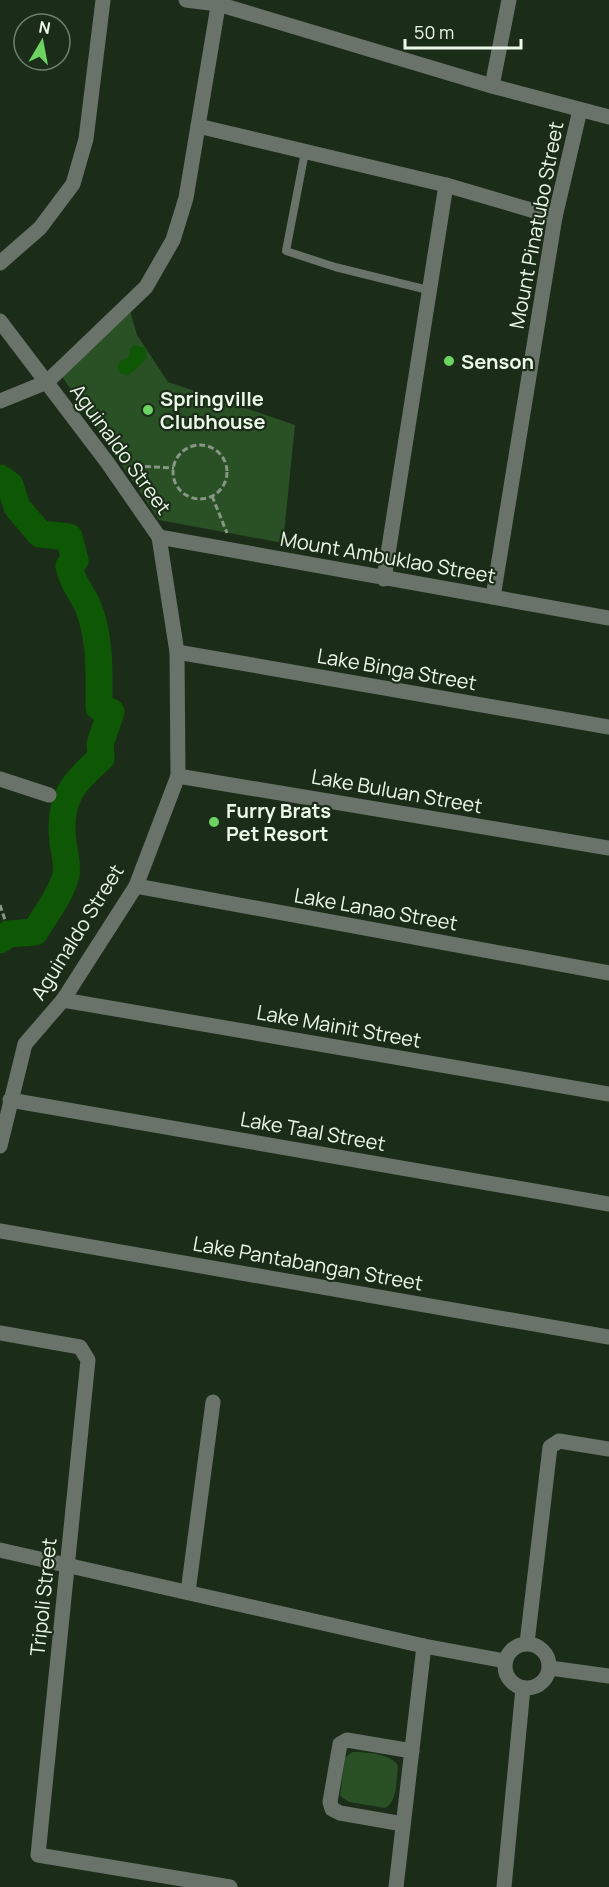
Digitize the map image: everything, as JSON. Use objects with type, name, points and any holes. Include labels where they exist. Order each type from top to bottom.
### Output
[{"type":"street","points":[[0,263],[40,228],[73,184],[86,139],[103,0]]},
{"type":"street","points":[[186,0],[219,2],[492,86],[609,117]]},
{"type":"street","points":[[492,86],[509,0]]},
{"type":"street","points":[[0,401],[47,382],[146,287],[173,240],[186,198],[219,2]]},
{"type":"street","name":"Mount Pinatubo Street","points":[[493,597],[555,217],[580,110]]},
{"type":"street","points":[[198,126],[446,185],[555,217]]},
{"type":"street","points":[[384,579],[446,185]]},
{"type":"street","name":"Aguinaldo Street","points":[[0,321],[159,537],[177,652],[178,776],[136,886],[63,1000],[26,1044],[9,1100],[0,1146]]},
{"type":"street","name":"Mount Ambuklao Street","points":[[159,537],[609,618]]},
{"type":"street","name":"Lake Binga Street","points":[[177,652],[609,728]]},
{"type":"street","name":"Lake Buluan Street","points":[[178,776],[609,848]]},
{"type":"street","points":[[0,779],[49,795]]},
{"type":"street","name":"Lake Lanao Street","points":[[136,886],[609,973]]},
{"type":"street","name":"Lake Mainit Street","points":[[63,1000],[609,1094]]},
{"type":"street","name":"Lake Taal Street","points":[[9,1100],[609,1204]]},
{"type":"street","name":"Lake Pantabangan Street","points":[[0,1231],[609,1337]]},
{"type":"street","name":"Tripoli Street","points":[[0,1333],[80,1347],[88,1360],[38,1855],[168,1882]]},
{"type":"street","points":[[188,1592],[213,1402]]},
{"type":"street","points":[[527,1643],[550,1447],[559,1441],[609,1449]]},
{"type":"street","points":[[0,1550],[424,1646],[505,1661]]},
{"type":"street","points":[[527,1643],[541,1648],[549,1661],[550,1668],[548,1675],[537,1686],[523,1688],[516,1686],[506,1675],[505,1661],[512,1648],[527,1643]]},
{"type":"street","points":[[396,1887],[424,1646]]},
{"type":"street","points":[[550,1668],[609,1676]]},
{"type":"street","points":[[504,1887],[523,1688]]},
{"type":"street","points":[[403,1824],[340,1813],[332,1809],[330,1802],[340,1744],[347,1740],[412,1751]]},
{"type":"street","points":[[168,1882],[230,1887]]},
{"type":"lane","points":[[305,152],[286,251],[335,267],[428,290]]},
{"type":"path","points":[[194,446],[211,447],[224,459],[227,475],[220,490],[212,496],[204,499],[186,495],[175,481],[174,468],[179,455],[194,446]]},
{"type":"path","points":[[136,466],[174,468]]},
{"type":"path","points":[[212,496],[233,550]]},
{"type":"path","points":[[0,905],[5,920]]},
{"type":"shaded area","points":[[130,311],[137,335],[168,382],[295,425],[283,543],[159,520],[61,375]]},
{"type":"shaded area","points":[[134,345],[145,348],[147,358],[128,376],[119,372],[117,368],[120,361],[129,357]]},
{"type":"shaded area","points":[[352,1752],[385,1756],[398,1766],[394,1796],[385,1808],[349,1802],[340,1796],[345,1758]]},
{"type":"waterway","points":[[0,478],[10,485],[17,507],[40,534],[69,537],[75,560],[69,566],[70,572],[87,604],[95,629],[99,707],[111,712],[100,744],[101,758],[74,785],[65,804],[62,828],[66,863],[64,882],[35,932],[8,934],[0,940]]},
{"type":"place","name":"Senson","points":[[449,361]]},
{"type":"place","name":"Springville Clubhouse","points":[[148,410]]},
{"type":"place","name":"Furry Brats Pet Resort","points":[[214,822]]}]
